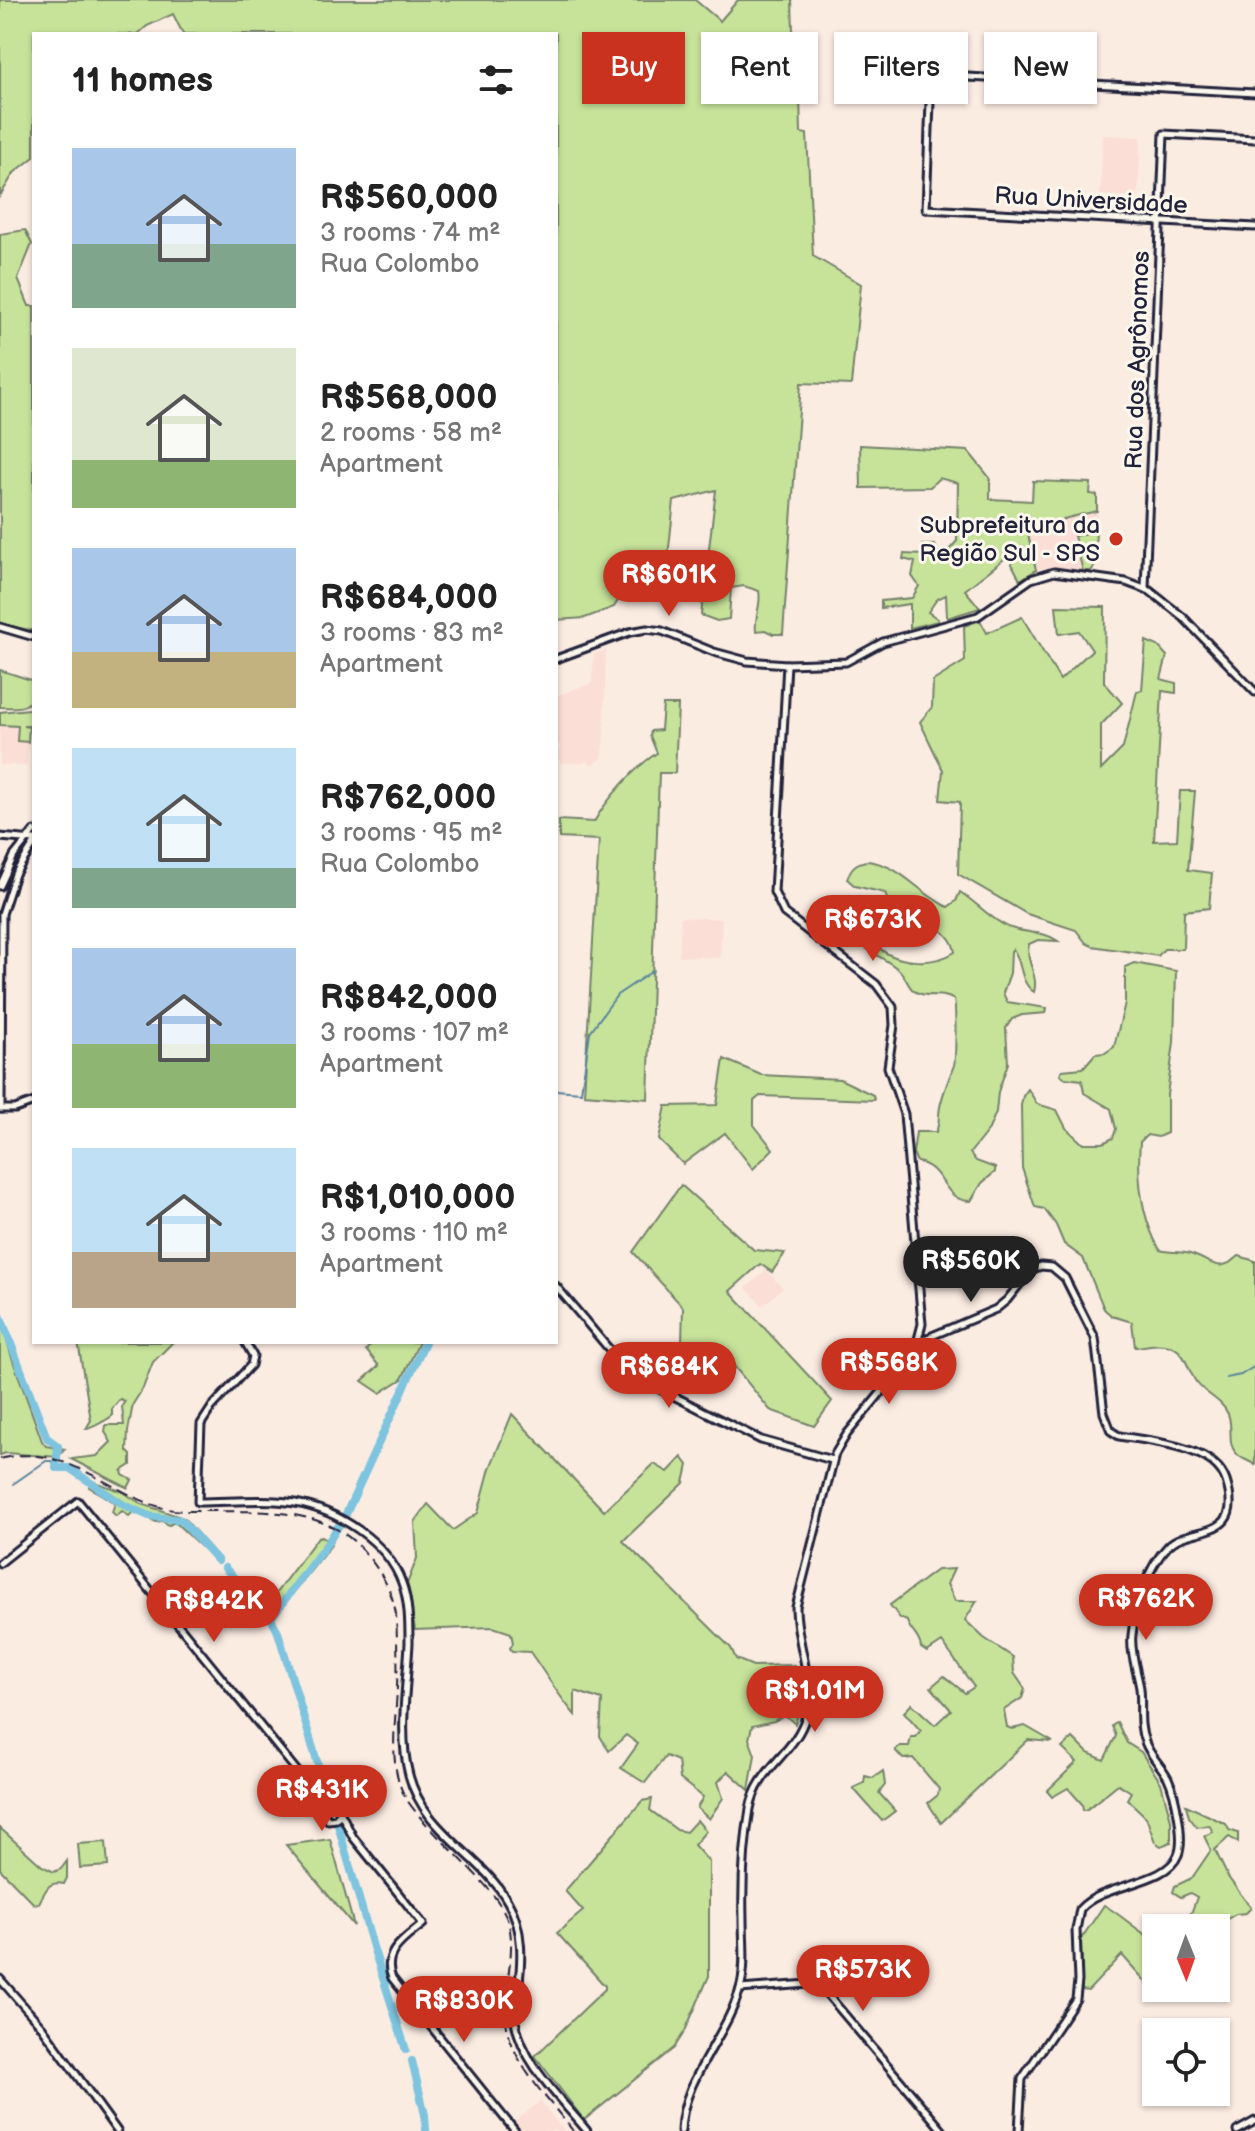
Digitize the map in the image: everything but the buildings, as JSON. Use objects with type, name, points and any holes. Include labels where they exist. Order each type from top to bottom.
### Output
[{"type":"street","name":"Rua Universidade","points":[[1255,93],[931,75],[926,209],[1255,227]]},
{"type":"street","name":"Rua dos Agrônomos","points":[[1145,588],[1164,134],[1255,139]]},
{"type":"street","points":[[558,658],[630,632],[647,629],[662,631],[739,659],[787,664],[846,662],[883,642],[970,620],[991,609],[1031,579],[1047,573],[1108,579],[1145,588],[1175,610],[1255,692]]},
{"type":"street","points":[[0,627],[32,636]]},
{"type":"street","points":[[681,2131],[687,2099],[740,1989],[744,1964],[743,1898],[750,1808],[760,1782],[793,1741],[805,1718],[808,1692],[797,1627],[797,1600],[832,1460],[842,1440],[910,1358],[920,1341],[922,1309],[904,1114],[888,1067],[894,1025],[893,1007],[876,984],[784,913],[774,892],[787,664]]},
{"type":"street","points":[[0,837],[32,840]]},
{"type":"street","points":[[0,886],[14,856],[32,840]]},
{"type":"street","points":[[32,840],[4,904],[1,931],[1,1109],[15,1109],[32,1103]]},
{"type":"street","points":[[920,1341],[1001,1306],[1034,1268],[1055,1268],[1065,1278],[1097,1342],[1101,1396],[1108,1428],[1119,1436],[1177,1446],[1196,1453],[1218,1468],[1228,1486],[1229,1509],[1219,1526],[1172,1543],[1155,1566],[1143,1588],[1132,1636],[1141,1697],[1142,1733],[1173,1792],[1180,1851],[1176,1860],[1165,1870],[1098,1895],[1080,1909],[1076,1930],[1076,1999],[1020,2083],[1019,2131]]},
{"type":"street","points":[[558,1288],[630,1374],[765,1442],[832,1460]]},
{"type":"street","points":[[246,1344],[253,1360],[201,1424],[198,1502],[288,1502],[315,1508],[343,1521],[385,1556],[397,1573],[404,1589],[409,1624],[405,1750],[411,1784],[433,1822],[491,1879],[510,1906],[521,1942],[515,2016],[521,2039],[533,2062],[587,2131]]},
{"type":"street","points":[[0,1563],[78,1501],[326,1807]]},
{"type":"street","points":[[326,1807],[335,1805],[358,1844],[423,1924],[391,1953],[389,1973],[515,2131]]},
{"type":"street","points":[[326,1807],[324,1814],[328,1820],[336,1819],[340,1813]]},
{"type":"street","points":[[0,1979],[42,2027],[117,2131]]},
{"type":"street","points":[[740,1989],[809,1984],[822,1988],[943,2131]]},
{"type":"street","points":[[1237,2131],[1255,2121]]},
{"type":"shaded area","points":[[1103,135],[1141,137],[1138,197],[1100,195]]},
{"type":"shaded area","points":[[1097,511],[1094,568],[1088,571],[1049,567],[1036,570],[1027,534],[1067,518]]},
{"type":"shaded area","points":[[606,650],[603,757],[595,764],[589,764],[587,760],[583,763],[560,763],[558,695],[592,683],[594,654]]},
{"type":"shaded area","points":[[0,726],[29,727],[27,766],[0,765]]},
{"type":"shaded area","points":[[681,917],[722,919],[720,958],[679,956]]},
{"type":"shaded area","points":[[766,1270],[783,1288],[763,1306],[746,1288]]},
{"type":"shaded area","points":[[540,2101],[564,2131],[521,2131],[514,2123]]},
{"type":"green space","points":[[0,0],[695,0],[720,21],[738,0],[792,0],[793,32],[701,32],[701,104],[800,104],[801,133],[807,134],[813,256],[861,284],[851,385],[801,383],[783,634],[756,631],[759,591],[744,586],[731,588],[729,619],[717,621],[701,615],[716,490],[674,501],[668,557],[628,585],[614,607],[585,618],[558,620],[558,32],[182,32],[173,14],[140,32],[32,32],[32,159],[14,173],[0,196]]},
{"type":"green space","points":[[25,230],[32,244],[18,279],[29,306],[32,306],[32,631],[0,624],[0,234]]},
{"type":"green space","points":[[860,445],[968,451],[990,478],[990,499],[1032,501],[1033,481],[1091,483],[1090,494],[1097,495],[1097,511],[1067,518],[1028,534],[1036,570],[1020,580],[1008,556],[965,590],[980,608],[947,618],[946,595],[937,599],[928,612],[938,621],[910,628],[910,604],[881,608],[881,601],[912,598],[919,586],[912,576],[915,562],[903,559],[904,554],[924,555],[922,545],[935,545],[940,558],[948,557],[949,550],[957,541],[958,483],[939,478],[930,487],[861,488]]},
{"type":"green space","points":[[1096,531],[1094,567],[1091,571],[1083,571],[1074,536]]},
{"type":"green space","points":[[1056,606],[1105,607],[1104,682],[1122,703],[1101,725],[1101,770],[1123,748],[1137,691],[1142,690],[1146,641],[1158,646],[1167,656],[1161,679],[1176,683],[1176,693],[1162,691],[1154,841],[1177,840],[1180,791],[1195,791],[1188,870],[1212,873],[1209,908],[1184,911],[1183,949],[1164,949],[1158,956],[1092,946],[1076,930],[1027,914],[958,874],[960,802],[940,800],[943,770],[920,722],[932,707],[933,681],[965,661],[964,626],[980,620],[987,633],[1022,617],[1060,680],[1092,650],[1079,631],[1059,634]]},
{"type":"green space","points":[[0,670],[32,680],[30,701],[22,706],[0,707]]},
{"type":"green space","points":[[663,705],[678,705],[675,773],[659,773],[648,1099],[584,1094],[599,840],[559,838],[559,820],[594,822],[622,784],[657,753],[650,736],[651,731],[661,730]]},
{"type":"green space","points":[[32,706],[32,726],[23,726],[29,727],[28,742],[17,741],[18,726],[0,725],[0,712]]},
{"type":"green space","points":[[868,861],[890,868],[948,907],[956,901],[960,892],[1008,927],[1046,935],[1058,941],[1038,940],[1029,944],[1034,992],[1023,978],[1013,949],[1011,951],[1010,973],[1003,993],[1007,1002],[1047,1008],[1046,1013],[1012,1019],[1006,1028],[1008,1063],[998,1092],[996,1112],[989,1129],[970,1153],[976,1161],[995,1168],[995,1172],[982,1183],[971,1201],[954,1196],[933,1170],[917,1162],[913,1153],[916,1132],[936,1132],[937,1129],[941,1101],[955,1060],[954,1000],[914,991],[898,969],[862,944],[851,928],[853,919],[861,917],[873,942],[893,956],[925,961],[955,952],[947,935],[939,929],[920,920],[890,917],[885,912],[888,902],[885,893],[855,886],[847,879],[854,866]]},
{"type":"green space","points":[[1134,963],[1176,971],[1167,1133],[1158,1137],[1147,1135],[1140,1142],[1140,1184],[1148,1224],[1160,1250],[1194,1255],[1218,1265],[1239,1256],[1255,1261],[1255,1465],[1235,1452],[1231,1442],[1230,1419],[1225,1409],[1197,1383],[1178,1350],[1164,1345],[1135,1347],[1132,1322],[1112,1316],[1104,1309],[1083,1258],[1064,1244],[1056,1225],[1044,1209],[1035,1207],[1022,1168],[1021,1105],[1028,1089],[1037,1104],[1057,1110],[1066,1128],[1082,1143],[1103,1143],[1113,1138],[1116,1129],[1111,1109],[1084,1093],[1082,1080],[1065,1078],[1060,1074],[1062,1070],[1083,1068],[1095,1054],[1105,1053],[1114,1047],[1125,1003],[1125,967]]},
{"type":"green space","points":[[724,1059],[761,1075],[840,1079],[873,1095],[874,1100],[760,1096],[754,1101],[754,1125],[773,1149],[753,1169],[725,1133],[683,1164],[659,1140],[666,1106],[717,1105]]},
{"type":"green space","points":[[681,1185],[754,1250],[785,1253],[772,1272],[760,1264],[730,1291],[832,1401],[814,1426],[770,1410],[725,1355],[682,1342],[683,1307],[633,1252]]},
{"type":"green space","points":[[0,1317],[42,1441],[46,1446],[65,1449],[58,1457],[0,1455]]},
{"type":"green space","points":[[78,1344],[171,1344],[153,1362],[133,1404],[127,1451],[131,1455],[131,1465],[122,1471],[132,1480],[128,1488],[71,1459],[97,1456],[111,1442],[105,1432],[106,1425],[124,1425],[122,1406],[125,1401],[120,1399],[112,1409],[112,1416],[86,1429],[91,1420]]},
{"type":"green space","points":[[371,1344],[418,1344],[402,1379],[380,1393],[362,1381],[379,1366],[366,1350]]},
{"type":"green space","points":[[512,1414],[604,1511],[654,1464],[668,1472],[682,1457],[688,1465],[684,1483],[623,1541],[731,1648],[736,1659],[753,1666],[795,1665],[801,1704],[795,1724],[785,1715],[752,1726],[749,1739],[755,1755],[749,1790],[728,1771],[718,1782],[723,1798],[709,1819],[697,1808],[703,1797],[680,1779],[678,1761],[666,1756],[645,1783],[621,1768],[638,1744],[626,1735],[609,1751],[600,1736],[602,1700],[575,1691],[575,1715],[530,1652],[512,1651],[511,1633],[493,1627],[415,1630],[407,1584],[417,1558],[415,1522],[428,1504],[453,1530],[478,1513],[490,1468]]},
{"type":"green space","points":[[94,1482],[121,1491],[142,1504],[184,1518],[218,1557],[214,1559],[175,1522],[169,1525],[156,1522],[134,1511],[129,1516],[122,1511],[116,1516],[112,1512],[115,1503],[89,1487]]},
{"type":"green space","points":[[322,1536],[331,1545],[279,1611],[270,1612],[267,1605],[318,1537]]},
{"type":"green space","points":[[954,1569],[947,1584],[955,1601],[977,1601],[965,1620],[984,1638],[1013,1657],[1014,1673],[1025,1689],[1022,1698],[1004,1710],[1007,1727],[1025,1726],[1053,1742],[1028,1740],[941,1823],[928,1803],[938,1795],[939,1789],[913,1758],[903,1759],[895,1750],[900,1746],[909,1746],[911,1737],[916,1737],[921,1731],[904,1712],[912,1704],[935,1725],[951,1710],[931,1687],[944,1676],[965,1693],[974,1687],[942,1642],[927,1652],[921,1648],[907,1621],[900,1618],[890,1605],[937,1570]]},
{"type":"green space","points":[[1117,1722],[1127,1743],[1141,1752],[1161,1783],[1171,1820],[1171,1842],[1161,1846],[1155,1842],[1146,1817],[1127,1799],[1131,1792],[1118,1784],[1086,1810],[1068,1788],[1052,1797],[1047,1791],[1077,1762],[1062,1748],[1073,1738],[1088,1753],[1104,1760],[1116,1736],[1112,1726]]},
{"type":"green space","points":[[883,1771],[885,1785],[879,1793],[895,1811],[882,1821],[853,1788],[864,1783],[865,1776],[873,1778]]},
{"type":"green space","points":[[652,1799],[650,1810],[677,1830],[686,1832],[697,1820],[706,1831],[694,1845],[709,1862],[709,1976],[685,2031],[674,2048],[584,2120],[535,2056],[605,1989],[557,1933],[583,1911],[565,1891],[642,1801]]},
{"type":"green space","points":[[1186,1805],[1238,1833],[1238,1842],[1229,1837],[1215,1850],[1228,1877],[1251,1908],[1246,1913],[1230,1917],[1230,1914],[1190,1914],[1197,1897],[1190,1893],[1181,1897],[1173,1892],[1175,1886],[1192,1878],[1211,1850],[1204,1836],[1213,1832],[1209,1825],[1197,1827],[1189,1817]]},
{"type":"green space","points":[[0,1828],[42,1866],[54,1872],[67,1861],[64,1884],[51,1885],[39,1903],[34,1904],[0,1869]]},
{"type":"green space","points":[[330,1839],[354,1926],[286,1845]]},
{"type":"green space","points":[[106,1842],[108,1866],[80,1868],[78,1844]]},
{"type":"green space","points":[[1104,1905],[1142,1932],[1142,1978],[1122,1955],[1088,1991],[1082,1990],[1081,1939]]},
{"type":"waterway","points":[[558,1090],[581,1092],[590,1032],[617,995],[654,970]]},
{"type":"waterway","points":[[0,1315],[47,1438],[58,1446],[56,1468],[69,1468],[124,1505],[149,1516],[181,1520],[218,1561]]},
{"type":"waterway","points":[[271,1618],[346,1514],[424,1344]]},
{"type":"waterway","points":[[1226,1378],[1241,1375],[1255,1366]]},
{"type":"waterway","points":[[13,1484],[46,1461],[55,1464]]},
{"type":"waterway","points":[[225,1568],[271,1618],[278,1632],[328,1798]]},
{"type":"waterway","points":[[337,1822],[406,2050]]},
{"type":"waterway","points":[[412,2061],[426,2131]]},
{"type":"railway","points":[[0,1459],[22,1455],[63,1462],[140,1500],[166,1509],[273,1512],[315,1520],[351,1539],[367,1555],[386,1583],[396,1614],[394,1745],[401,1787],[418,1814],[477,1876],[501,1907],[508,1921],[511,1942],[505,2006],[511,2042],[538,2088],[573,2131]]},
{"type":"place","name":"Subprefeitura da Região Sul - SPS","points":[[1116,539]]}]
